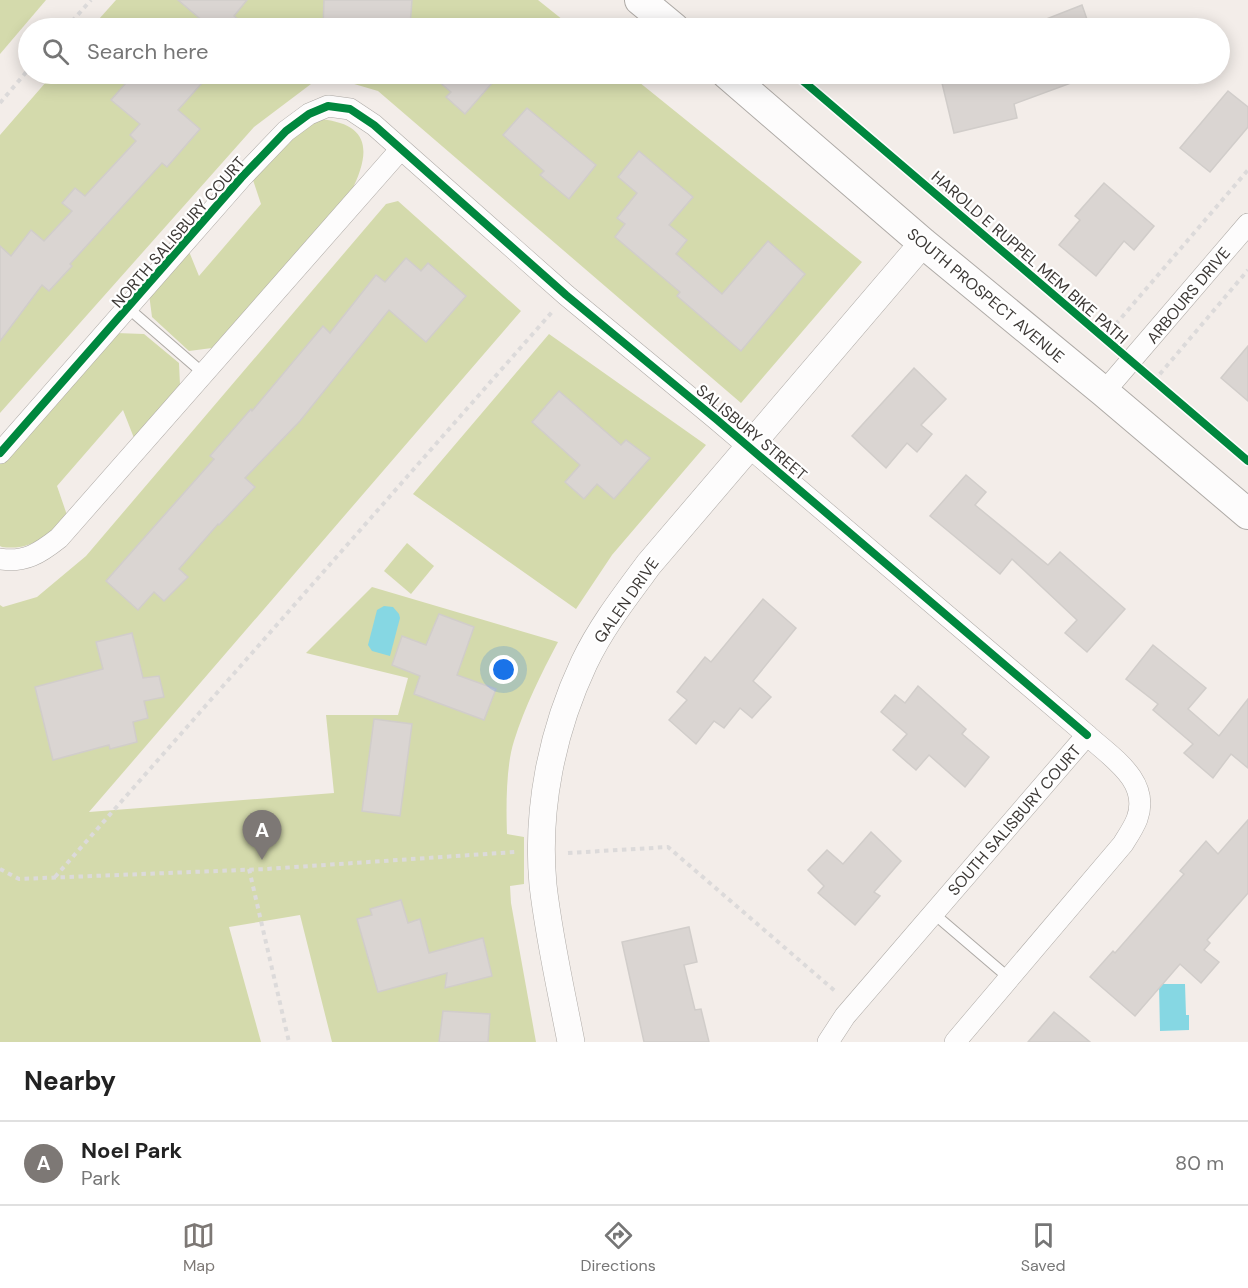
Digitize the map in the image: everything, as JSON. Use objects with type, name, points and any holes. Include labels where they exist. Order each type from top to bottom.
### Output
[{"type":"main road","points":[[640,0],[662,18]]},
{"type":"main road","name":"SOUTH PROSPECT AVENUE","points":[[739,84],[923,243],[1248,514]]},
{"type":"street","name":"NORTH SALISBURY COURT","points":[[0,453],[241,178],[286,131],[309,114],[328,106],[350,110],[374,125],[400,150]]},
{"type":"street","points":[[0,559],[13,561],[33,557],[59,538],[400,150]]},
{"type":"street","name":"SALISBURY STREET","points":[[400,150],[566,295],[750,448],[1087,735]]},
{"type":"street","name":"ARBOURS DRIVE","points":[[1104,392],[1248,224]]},
{"type":"street","name":"GALEN DRIVE","points":[[571,1042],[550,938],[543,883],[542,852],[545,792],[551,755],[564,710],[584,661],[610,617],[650,564],[923,243]]},
{"type":"street","name":"SOUTH SALISBURY COURT","points":[[828,1042],[844,1017],[1087,735],[1129,772],[1137,787],[1140,803],[1137,819],[1123,844],[955,1042]]},
{"type":"lane","points":[[128,309],[203,373]]},
{"type":"lane","points":[[933,913],[1009,978]]},
{"type":"path","points":[[75,18],[91,0]]},
{"type":"path","points":[[0,103],[18,82]]},
{"type":"path","points":[[1104,338],[1248,170]]},
{"type":"path","points":[[1154,381],[1248,270]]},
{"type":"path","points":[[55,877],[555,309]]},
{"type":"path","points":[[568,853],[668,847],[838,993]]},
{"type":"path","points":[[1,871],[19,879],[249,870],[521,852]]},
{"type":"path","points":[[249,870],[289,1042]]},
{"type":"green space","points":[[0,0],[46,0],[31,18],[18,18],[18,33],[0,54]]},
{"type":"green space","points":[[116,0],[538,0],[560,18],[100,18]]},
{"type":"green space","points":[[44,84],[311,84],[254,127],[0,413],[0,135]]},
{"type":"green space","points":[[354,84],[641,84],[862,262],[741,403],[378,91]]},
{"type":"green space","points":[[320,119],[349,127],[362,142],[362,164],[351,192],[212,348],[189,351],[152,317],[149,294],[188,249],[199,276],[261,204],[252,177],[288,136]]},
{"type":"green space","points":[[398,201],[521,311],[89,812],[334,793],[326,715],[398,715],[408,678],[306,653],[372,587],[558,642],[518,728],[511,751],[507,787],[507,834],[524,837],[524,884],[510,886],[511,903],[536,1042],[332,1042],[300,915],[229,927],[261,1042],[0,1042],[0,605],[3,607],[37,597],[86,556],[386,204]]},
{"type":"green space","points":[[116,333],[144,334],[179,363],[180,385],[134,438],[123,410],[57,486],[67,515],[53,529],[31,544],[13,548],[0,546],[0,461]]},
{"type":"green space","points":[[549,334],[706,445],[612,555],[576,609],[413,494]]},
{"type":"green space","points":[[407,543],[434,566],[411,594],[384,571]]},
{"type":"water","points":[[384,606],[393,607],[400,618],[390,656],[372,651],[368,645],[377,610]]},
{"type":"water","points":[[1159,984],[1185,984],[1189,1030],[1160,1031]]},
{"type":"building","points":[[178,0],[247,0],[234,16],[236,18],[199,18]]},
{"type":"building","points":[[324,0],[412,0],[411,18],[323,18]]},
{"type":"building","points":[[1082,5],[1087,18],[1049,18]]},
{"type":"building","points":[[125,84],[201,84],[178,110],[200,129],[167,167],[162,163],[70,264],[72,266],[49,291],[42,285],[0,341],[0,246],[11,256],[31,230],[44,241],[72,211],[62,203],[75,188],[85,196],[136,141],[130,135],[140,124],[111,100]]},
{"type":"building","points":[[442,84],[491,84],[465,114],[446,97],[451,92]]},
{"type":"building","points":[[942,84],[1068,84],[1014,104],[1017,118],[954,133]]},
{"type":"building","points":[[1228,91],[1248,107],[1248,127],[1210,172],[1180,148]]},
{"type":"building","points":[[527,108],[596,165],[569,199],[540,175],[544,171],[503,135]]},
{"type":"building","points":[[639,151],[693,197],[669,225],[687,240],[676,254],[722,294],[768,241],[805,274],[741,351],[677,296],[680,292],[615,237],[625,224],[617,218],[637,193],[618,177]]},
{"type":"building","points":[[1104,183],[1154,226],[1134,250],[1124,241],[1096,276],[1059,245],[1080,220],[1075,216]]},
{"type":"building","points":[[406,258],[421,271],[428,263],[466,296],[426,342],[389,310],[300,421],[245,478],[255,487],[218,524],[179,569],[188,577],[164,601],[154,592],[138,610],[106,581],[214,459],[210,456],[251,409],[252,411],[323,326],[330,333],[376,275],[385,282]]},
{"type":"building","points":[[1248,346],[1248,401],[1221,378]]},
{"type":"building","points":[[914,368],[946,399],[921,425],[932,434],[917,452],[907,443],[886,468],[852,436]]},
{"type":"building","points":[[559,391],[621,445],[626,440],[650,458],[614,499],[597,484],[584,499],[565,482],[580,465],[532,422]]},
{"type":"building","points":[[966,475],[986,492],[975,505],[1048,565],[1060,552],[1125,609],[1087,652],[1065,633],[1077,620],[1012,559],[1000,574],[930,516]]},
{"type":"building","points":[[763,599],[796,628],[753,681],[771,697],[752,718],[740,708],[724,728],[714,721],[696,744],[669,720],[687,700],[677,692],[705,657],[711,662]]},
{"type":"building","points":[[439,614],[474,627],[457,675],[496,689],[484,720],[414,694],[420,676],[392,665],[402,636],[426,645]]},
{"type":"building","points":[[132,633],[143,678],[159,676],[164,697],[144,701],[148,718],[133,722],[137,742],[110,749],[109,745],[53,760],[35,687],[103,669],[96,642]]},
{"type":"building","points":[[1153,645],[1206,688],[1188,709],[1219,736],[1248,699],[1248,768],[1231,754],[1213,778],[1184,753],[1193,744],[1153,710],[1158,704],[1126,679]]},
{"type":"building","points":[[918,686],[966,729],[962,734],[989,757],[965,787],[929,755],[916,770],[893,750],[907,734],[881,712],[895,695],[905,703]]},
{"type":"building","points":[[374,719],[412,724],[400,816],[362,811]]},
{"type":"building","points":[[1248,820],[1248,893],[1207,940],[1210,943],[1204,950],[1219,962],[1201,983],[1180,964],[1135,1016],[1090,977],[1113,951],[1115,953],[1184,874],[1180,871],[1206,841],[1218,854]]},
{"type":"building","points":[[871,832],[901,861],[874,892],[880,896],[855,925],[818,893],[824,886],[808,870],[827,850],[843,864]]},
{"type":"building","points":[[401,900],[408,923],[420,919],[429,953],[483,938],[492,976],[445,988],[447,973],[378,992],[357,919],[372,915],[370,909]]},
{"type":"building","points":[[689,927],[697,962],[684,965],[695,1010],[701,1009],[709,1042],[644,1042],[622,942]]},
{"type":"building","points":[[443,1011],[490,1014],[488,1042],[439,1042]]},
{"type":"building","points":[[1054,1012],[1090,1042],[1028,1042]]},
{"type":"cycle path","name":"HAROLD E RUPPEL MEM BIKE PATH","points":[[807,84],[1248,461]]},
{"type":"cycle path","points":[[0,453],[241,178],[286,131],[309,114],[328,106],[350,109],[374,125],[566,295],[716,419],[1087,735]]},
{"type":"place","name":"Noel Park","points":[[262,860]]}]
